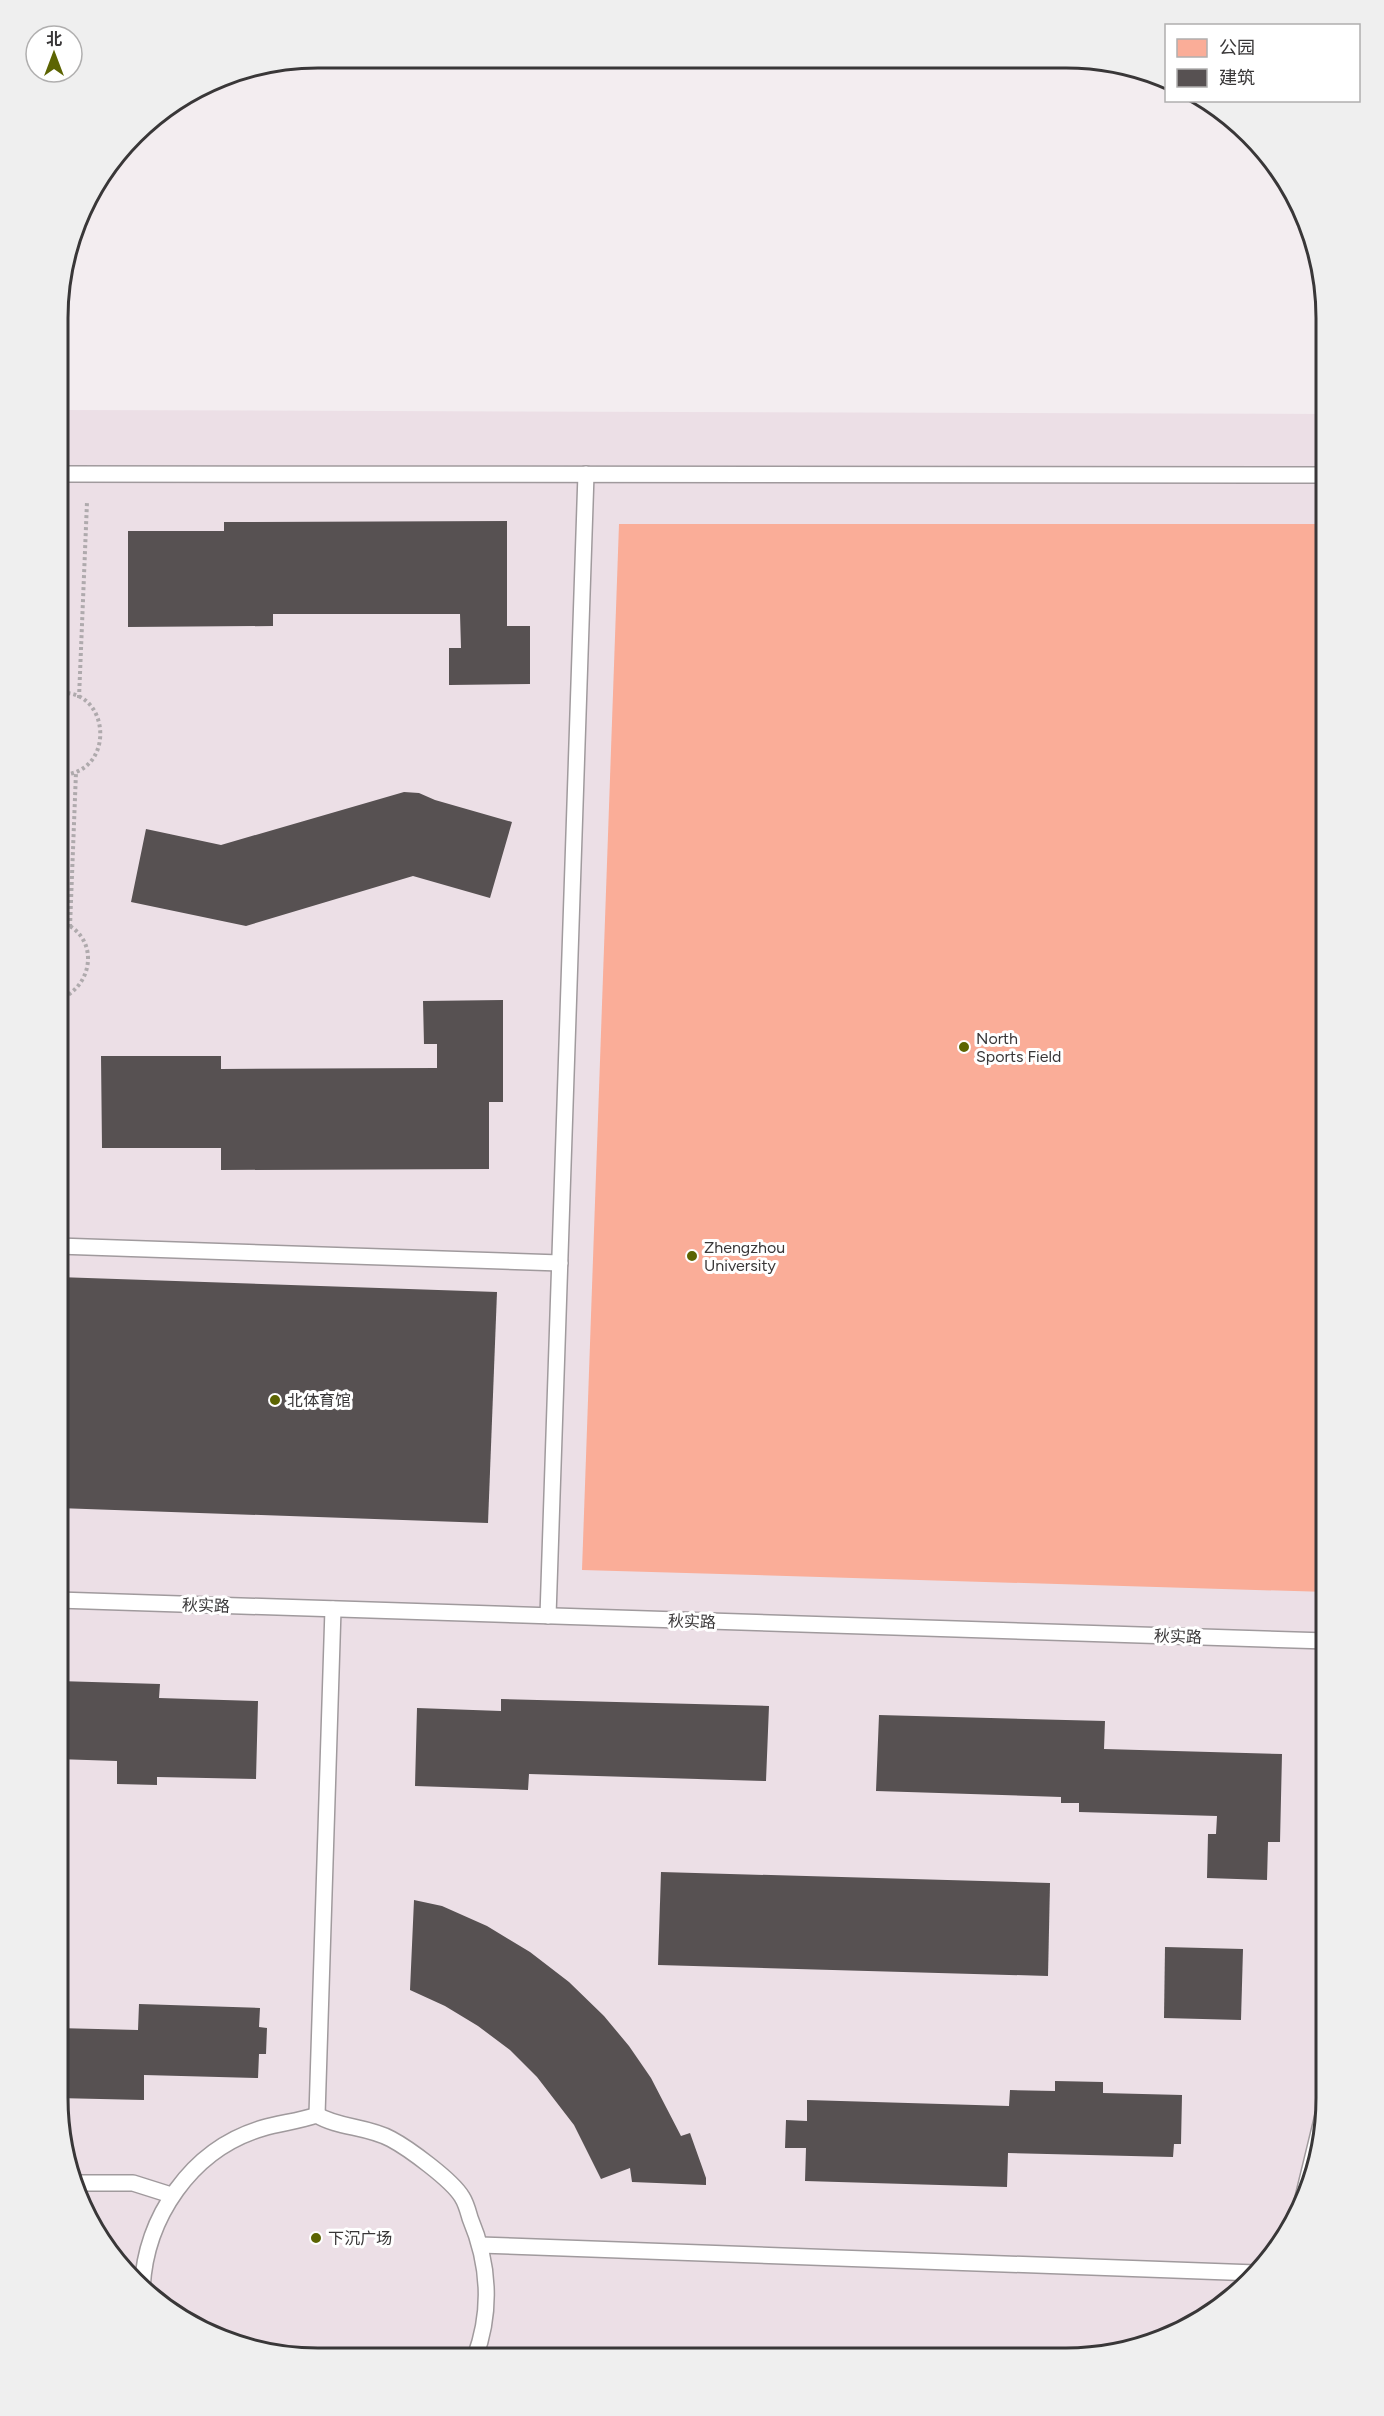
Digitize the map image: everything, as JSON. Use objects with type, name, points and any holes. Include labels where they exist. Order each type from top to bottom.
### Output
[{"type":"lane","points":[[68,474],[1316,475]]},
{"type":"lane","points":[[548,1616],[586,474]]},
{"type":"lane","points":[[68,1246],[560,1263]]},
{"type":"lane","name":"秋实路","points":[[68,1600],[1316,1641]]},
{"type":"lane","points":[[317,2115],[333,1609]]},
{"type":"lane","points":[[143,2277],[149,2240],[171,2196],[204,2160],[232,2142],[262,2129],[317,2115],[327,2122],[359,2127],[390,2138],[416,2154],[461,2196],[480,2245],[487,2282],[478,2348]]},
{"type":"lane","points":[[83,2183],[133,2184],[171,2196]]},
{"type":"lane","points":[[480,2245],[1245,2273]]},
{"type":"path","points":[[79,698],[88,474]]},
{"type":"path","points":[[68,695],[79,698],[89,705],[98,717],[102,732],[99,748],[91,761],[76,772],[68,773]]},
{"type":"path","points":[[68,995],[78,988],[86,974],[89,959],[85,944],[76,931],[70,927],[76,772]]},
{"type":"shaded area","name":"Zhengzhou University","points":[[68,410],[1316,414],[1316,2115],[1308,2163],[1283,2224],[1265,2251],[1231,2287],[1192,2315],[1131,2340],[1083,2348],[301,2348],[253,2340],[192,2315],[165,2297],[129,2263],[101,2224],[76,2163],[68,2115]]},
{"type":"green space","name":"North Sports Field","points":[[619,524],[1316,524],[1316,1592],[582,1570]]},
{"type":"building","points":[[507,521],[507,626],[530,626],[530,684],[449,685],[449,648],[461,648],[460,614],[273,614],[273,626],[128,627],[128,531],[224,531],[224,522]]},
{"type":"building","points":[[404,792],[419,793],[435,800],[512,822],[490,898],[413,876],[246,926],[131,902],[146,829],[221,845]]},
{"type":"building","points":[[503,1000],[503,1102],[489,1102],[489,1169],[221,1170],[221,1148],[102,1148],[101,1056],[221,1056],[221,1069],[437,1068],[437,1044],[424,1044],[423,1001]]},
{"type":"building","name":"北体育馆","points":[[68,1277],[497,1292],[488,1523],[68,1508]]},
{"type":"building","points":[[68,1681],[160,1684],[159,1698],[258,1701],[256,1779],[157,1777],[157,1785],[117,1784],[117,1761],[68,1759]]},
{"type":"building","points":[[501,1699],[769,1706],[766,1781],[529,1774],[528,1790],[415,1786],[417,1708],[501,1711]]},
{"type":"building","points":[[879,1715],[1105,1721],[1104,1749],[1282,1754],[1280,1842],[1268,1842],[1267,1880],[1207,1878],[1208,1834],[1216,1834],[1217,1816],[1079,1812],[1079,1803],[1061,1803],[1061,1797],[876,1791]]},
{"type":"building","points":[[661,1872],[1050,1883],[1048,1976],[658,1965]]},
{"type":"building","points":[[414,1900],[442,1906],[487,1926],[530,1952],[569,1982],[604,2016],[651,2078],[681,2136],[690,2133],[706,2178],[706,2185],[632,2182],[630,2168],[601,2179],[574,2125],[537,2077],[510,2050],[478,2026],[445,2006],[410,1990]]},
{"type":"building","points":[[1165,1947],[1243,1949],[1241,2020],[1164,2018]]},
{"type":"building","points":[[139,2004],[260,2008],[259,2027],[267,2028],[266,2054],[259,2054],[258,2078],[144,2075],[144,2100],[68,2098],[68,2028],[138,2030]]},
{"type":"building","points":[[1055,2081],[1103,2082],[1103,2093],[1182,2095],[1181,2144],[1174,2144],[1173,2157],[1008,2153],[1007,2187],[805,2181],[806,2148],[785,2148],[786,2120],[807,2121],[807,2100],[1009,2106],[1010,2090],[1055,2091]]},
{"type":"place","name":"North Sports Field","points":[[964,1047]]},
{"type":"place","name":"Zhengzhou University","points":[[692,1256]]},
{"type":"place","name":"北体育馆","points":[[275,1400]]},
{"type":"place","name":"下沉广场","points":[[316,2238]]}]
